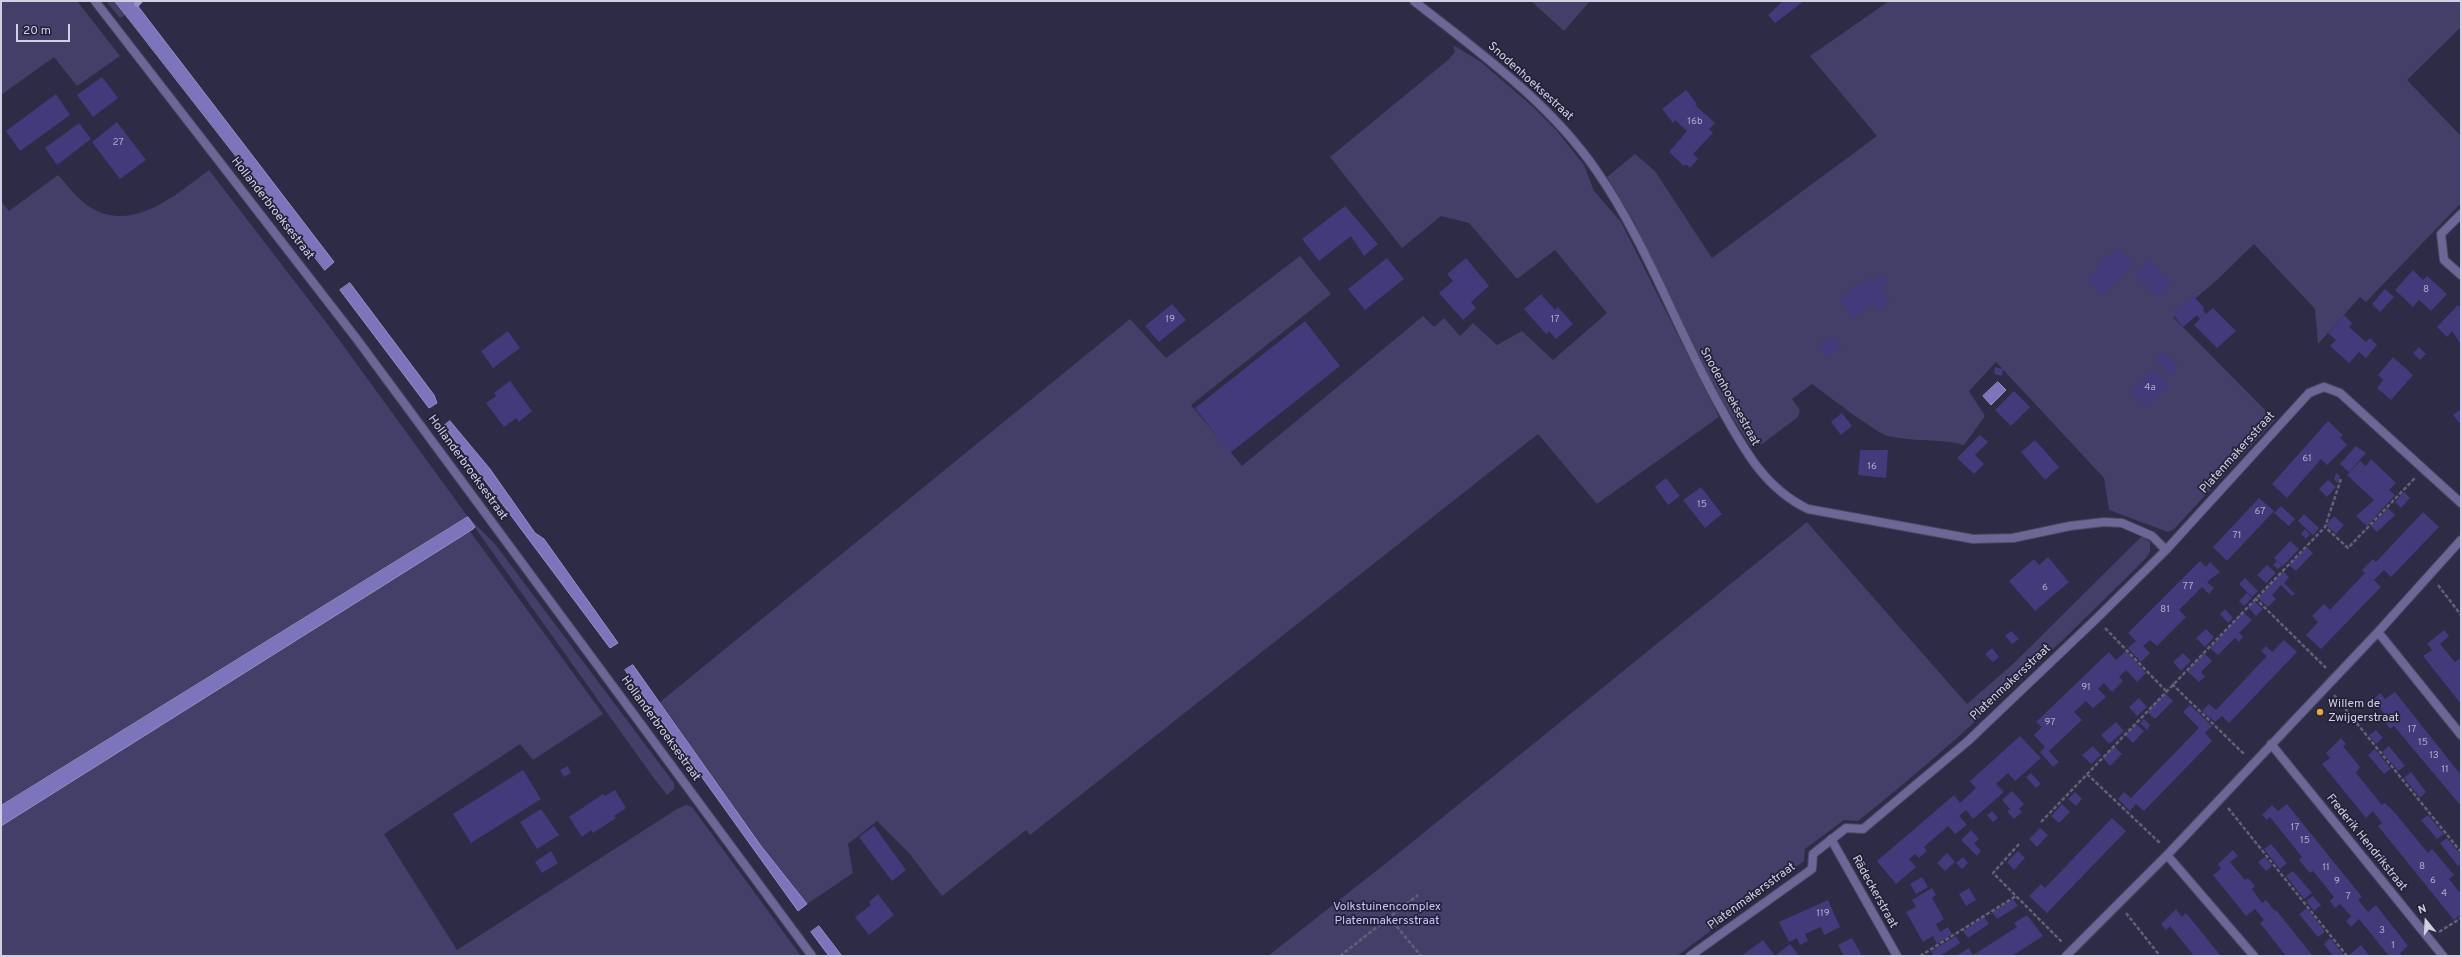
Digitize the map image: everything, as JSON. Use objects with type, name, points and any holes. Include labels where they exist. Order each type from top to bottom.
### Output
[{"type":"street","name":"Hollanderbroeksestraat","points":[[95,1],[356,338],[812,956]]},
{"type":"street","name":"Snodenhoeksestraat","points":[[1414,1],[1479,52],[1568,133],[1597,171],[1624,216],[1697,365],[1750,460],[1768,481],[1792,501],[1808,509],[1973,539],[2012,538],[2070,526],[2104,522],[2122,523],[2152,536],[2166,550]]},
{"type":"street","points":[[2461,214],[2441,234],[2444,260],[2461,275]]},
{"type":"street","name":"Platenmakersstraat","points":[[1690,956],[1812,869],[1813,854],[1831,839],[1846,828],[1863,829],[1968,741],[2166,550],[2310,393],[2324,388],[2340,392],[2423,468]]},
{"type":"street","points":[[2423,468],[2461,503]]},
{"type":"street","points":[[2068,955],[2169,853],[2270,744],[2378,632],[2461,540]]},
{"type":"street","points":[[2378,632],[2461,735]]},
{"type":"street","name":"Frederik Hendrikstraat","points":[[2270,744],[2443,956]]},
{"type":"street","name":"Rädeckerstraat","points":[[1831,839],[1897,956]]},
{"type":"street","points":[[2169,853],[2254,956]]},
{"type":"path","points":[[2325,527],[2348,548],[2423,468]]},
{"type":"path","points":[[2040,822],[2325,527],[2341,479]]},
{"type":"path","points":[[2430,575],[2461,614]]},
{"type":"path","points":[[2255,598],[2335,677]]},
{"type":"path","points":[[2096,619],[2166,690]]},
{"type":"path","points":[[2172,684],[2253,763]]},
{"type":"path","points":[[2326,686],[2461,852]]},
{"type":"path","points":[[2087,774],[2169,853]]},
{"type":"path","points":[[2221,798],[2347,956]]},
{"type":"path","points":[[2019,844],[1993,873],[2016,896],[2068,955]]},
{"type":"path","points":[[1340,956],[1418,895]]},
{"type":"path","points":[[1920,956],[2016,896]]},
{"type":"path","points":[[2118,903],[2160,956]]},
{"type":"path","points":[[1389,917],[1420,956]]},
{"type":"path","points":[[2428,938],[2461,918]]},
{"type":"green space","points":[[1,1],[77,1],[120,56],[77,86],[54,57],[1,95]]},
{"type":"green space","points":[[106,1],[115,1],[125,15],[120,18]]},
{"type":"green space","points":[[1531,1],[1590,1],[1564,31]]},
{"type":"green space","points":[[1889,1],[2461,1],[2461,27],[2407,80],[2461,136],[2461,203],[2366,302],[2360,297],[2318,344],[2315,309],[2254,244],[2216,281],[2173,317],[2275,420],[2174,529],[2168,532],[2109,510],[2104,478],[1996,362],[1969,391],[1985,416],[1964,445],[1945,441],[1907,439],[1888,436],[1862,421],[1812,384],[1792,399],[1800,410],[1798,417],[1762,444],[1751,447],[1715,389],[1634,222],[1607,177],[1635,154],[1655,171],[1712,258],[1877,136],[1810,56]]},
{"type":"green space","points":[[1453,45],[1481,62],[1533,107],[1557,131],[1584,165],[1594,191],[1621,222],[1719,417],[1597,504],[1538,434],[1030,835],[1026,830],[942,896],[909,853],[877,821],[848,844],[853,873],[807,904],[761,846],[660,702],[1130,319],[1166,358],[1300,256],[1331,294],[1191,405],[1242,466],[1423,316],[1434,327],[1444,318],[1460,336],[1473,323],[1497,345],[1522,331],[1553,360],[1607,313],[1555,250],[1517,279],[1469,223],[1441,216],[1402,248],[1330,157],[1448,60],[1455,52]]},
{"type":"green space","points":[[209,170],[332,330],[468,517],[495,544],[674,783],[674,789],[667,795],[468,518],[1,806],[1,201],[9,211],[58,175],[88,206],[109,215],[124,216],[140,213],[170,199]]},
{"type":"green space","name":"Volkstuinencomplex Platenmakersstraat","points":[[1807,522],[1967,704],[2014,663],[2142,536],[2150,542],[2150,552],[2146,558],[2077,627],[2006,694],[1933,759],[1858,821],[1844,820],[1805,849],[1804,861],[1677,956],[1268,956],[1395,856]]},
{"type":"green space","points":[[469,530],[603,714],[533,760],[520,744],[384,834],[457,950],[677,809],[686,805],[692,807],[801,956],[1,956],[1,826]]},
{"type":"shaded area","points":[[115,1],[134,1],[334,262],[325,270]]},
{"type":"shaded area","points":[[350,283],[434,395],[437,403],[429,408],[340,290]]},
{"type":"shaded area","points":[[1998,382],[2006,390],[1991,405],[1983,396]]},
{"type":"shaded area","points":[[450,421],[490,469],[535,533],[544,539],[618,643],[610,648],[444,426]]},
{"type":"shaded area","points":[[468,517],[475,527],[473,529],[1,826],[1,806]]},
{"type":"shaded area","points":[[633,665],[761,846],[807,904],[798,911],[625,670]]},
{"type":"shaded area","points":[[819,926],[842,956],[829,956],[811,932]]},
{"type":"building","points":[[1783,1],[1804,1],[1775,23],[1768,15]]},
{"type":"building","points":[[102,77],[118,98],[93,117],[77,95]]},
{"type":"building","points":[[1686,90],[1697,104],[1695,105],[1715,123],[1709,129],[1713,133],[1693,154],[1698,159],[1690,168],[1686,164],[1684,166],[1669,152],[1687,131],[1675,120],[1673,123],[1662,109]]},
{"type":"building","points":[[56,94],[70,115],[20,151],[6,131]]},
{"type":"building","points":[[117,122],[146,160],[120,179],[92,142]]},
{"type":"building","points":[[79,123],[91,139],[57,165],[45,148]]},
{"type":"building","points":[[1345,206],[1378,244],[1364,256],[1351,236],[1319,261],[1302,239]]},
{"type":"building","points":[[2119,248],[2134,264],[2102,295],[2087,280],[2099,268],[2096,266],[2108,254],[2111,256]]},
{"type":"building","points":[[1387,258],[1404,279],[1365,310],[1348,289]]},
{"type":"building","points":[[1466,258],[1489,286],[1471,302],[1476,308],[1463,320],[1439,293],[1453,281],[1447,274]]},
{"type":"building","points":[[2149,260],[2171,283],[2157,296],[2135,273]]},
{"type":"building","points":[[2413,270],[2423,280],[2427,276],[2447,294],[2431,311],[2419,300],[2413,307],[2395,290]]},
{"type":"building","points":[[1883,274],[1888,281],[1879,288],[1890,301],[1879,310],[1873,303],[1854,318],[1840,301],[1857,284],[1859,286],[1870,278],[1874,282]]},
{"type":"building","points":[[2385,289],[2394,297],[2380,312],[2372,304]]},
{"type":"building","points":[[1541,294],[1555,310],[1558,307],[1573,324],[1556,339],[1549,331],[1546,334],[1524,309]]},
{"type":"building","points":[[2193,295],[2204,308],[2203,310],[2206,314],[2213,308],[2236,331],[2217,348],[2194,325],[2200,319],[2197,315],[2183,327],[2172,313]]},
{"type":"building","points":[[1172,304],[1186,320],[1159,342],[1145,326]]},
{"type":"building","points":[[2458,305],[2461,308],[2461,344],[2452,331],[2447,337],[2437,327]]},
{"type":"building","points":[[2344,315],[2352,323],[2349,327],[2366,342],[2370,338],[2377,345],[2366,358],[2359,352],[2349,363],[2330,346],[2336,340],[2328,333]]},
{"type":"building","points":[[1305,321],[1340,366],[1230,453],[1195,408]]},
{"type":"building","points":[[508,331],[520,348],[493,368],[481,351]]},
{"type":"building","points":[[1832,336],[1841,346],[1827,357],[1818,346]]},
{"type":"building","points":[[2419,347],[2426,354],[2420,360],[2413,353]]},
{"type":"building","points":[[2163,351],[2179,367],[2171,375],[2155,358]]},
{"type":"building","points":[[2393,357],[2413,375],[2391,400],[2377,388],[2383,380],[2378,375]]},
{"type":"building","points":[[1995,367],[2003,369],[2002,376],[1994,374]]},
{"type":"building","points":[[2154,369],[2169,385],[2145,408],[2130,392]]},
{"type":"building","points":[[510,381],[532,411],[519,422],[516,418],[504,427],[486,403],[496,396],[494,393]]},
{"type":"building","points":[[2014,391],[2030,407],[2011,426],[1995,410]]},
{"type":"building","points":[[2461,409],[2461,425],[2453,415]]},
{"type":"building","points":[[1842,413],[1852,426],[1841,435],[1831,422]]},
{"type":"building","points":[[2328,421],[2343,435],[2340,438],[2347,445],[2327,465],[2321,459],[2287,498],[2272,484]]},
{"type":"building","points":[[1980,435],[1988,442],[1975,455],[1984,464],[1974,474],[1957,458]]},
{"type":"building","points":[[2035,440],[2059,467],[2045,480],[2021,452]]},
{"type":"building","points":[[2356,446],[2366,453],[2349,472],[2340,464]]},
{"type":"building","points":[[1860,450],[1888,450],[1886,478],[1858,475]]},
{"type":"building","points":[[2371,459],[2396,483],[2389,490],[2395,495],[2367,526],[2356,516],[2374,500],[2347,475],[2360,461],[2366,466]]},
{"type":"building","points":[[2336,473],[2340,476],[2338,483],[2334,480]]},
{"type":"building","points":[[1666,478],[1680,496],[1668,505],[1655,487]]},
{"type":"building","points":[[2328,480],[2336,487],[2327,497],[2319,489]]},
{"type":"building","points":[[1701,487],[1722,514],[1705,528],[1683,500]]},
{"type":"building","points":[[2404,492],[2410,498],[2401,508],[2395,502]]},
{"type":"building","points":[[2259,498],[2274,511],[2227,561],[2213,547]]},
{"type":"building","points":[[2281,506],[2295,519],[2289,526],[2274,513]]},
{"type":"building","points":[[2388,508],[2395,515],[2377,532],[2371,526]]},
{"type":"building","points":[[2423,512],[2439,527],[2391,577],[2384,570],[2374,580],[2381,587],[2321,649],[2306,635],[2318,622],[2312,616],[2324,604],[2330,610],[2365,573],[2362,570],[2373,559],[2376,562]]},
{"type":"building","points":[[2304,514],[2319,528],[2313,535],[2298,521]]},
{"type":"building","points":[[2334,516],[2344,525],[2336,534],[2326,525]]},
{"type":"building","points":[[2305,529],[2310,534],[2306,539],[2301,534]]},
{"type":"building","points":[[2290,541],[2299,549],[2283,566],[2274,558]]},
{"type":"building","points":[[2307,547],[2313,553],[2296,571],[2289,565]]},
{"type":"building","points":[[2048,557],[2069,582],[2035,611],[2009,581],[2034,559],[2039,565]]},
{"type":"building","points":[[2200,561],[2206,567],[2210,562],[2220,572],[2207,582],[2214,588],[2209,594],[2202,587],[2179,610],[2186,617],[2157,646],[2150,640],[2143,646],[2150,653],[2141,662],[2128,648],[2136,641],[2128,633]]},
{"type":"building","points":[[2277,561],[2282,566],[2278,569],[2273,565]]},
{"type":"building","points":[[2267,565],[2276,573],[2266,583],[2257,575]]},
{"type":"building","points":[[2283,571],[2289,577],[2284,583],[2295,594],[2292,596],[2281,585],[2272,595],[2276,599],[2268,607],[2258,598]]},
{"type":"building","points":[[2245,578],[2258,591],[2252,597],[2239,584]]},
{"type":"building","points":[[2247,593],[2252,598],[2244,606],[2239,601]]},
{"type":"building","points":[[2254,601],[2263,609],[2256,616],[2248,607]]},
{"type":"building","points":[[2225,609],[2233,618],[2228,623],[2220,614]]},
{"type":"building","points":[[2243,612],[2252,620],[2239,633],[2243,637],[2239,642],[2235,638],[2218,655],[2210,648]]},
{"type":"building","points":[[2206,629],[2214,637],[2205,647],[2196,638]]},
{"type":"building","points":[[2444,630],[2449,636],[2440,644],[2455,662],[2459,659],[2461,661],[2461,704],[2423,656],[2432,650],[2427,644]]},
{"type":"building","points":[[2011,631],[2019,639],[2012,644],[2005,636]]},
{"type":"building","points":[[2284,640],[2297,652],[2229,723],[2222,716],[2215,722],[2202,711],[2209,704],[2216,710],[2267,656],[2261,651],[2266,646],[2272,652]]},
{"type":"building","points":[[1992,648],[1999,657],[1993,662],[1985,654]]},
{"type":"building","points":[[2126,651],[2146,673],[2137,682],[2126,670],[2119,677],[2123,681],[2112,692],[2104,683],[2098,689],[2106,697],[2093,708],[2086,701],[2074,712],[2082,720],[2049,751],[2059,762],[2053,767],[2040,752],[2045,747],[2034,735],[2042,727],[2036,722],[2109,652],[2116,660]]},
{"type":"building","points":[[2183,653],[2191,661],[2181,671],[2173,662]]},
{"type":"building","points":[[2204,653],[2212,661],[2201,672],[2205,677],[2199,682],[2187,671]]},
{"type":"building","points":[[2395,692],[2461,775],[2461,806],[2394,726],[2390,729],[2385,722],[2389,719],[2377,705],[2374,708],[2370,703],[2380,693],[2385,699]]},
{"type":"building","points":[[2165,693],[2173,701],[2155,719],[2147,712]]},
{"type":"building","points":[[2139,698],[2147,707],[2137,716],[2129,707]]},
{"type":"building","points":[[2190,705],[2212,726],[2205,733],[2212,741],[2144,811],[2136,804],[2130,811],[2118,799],[2124,792],[2131,798],[2199,728],[2183,712]]},
{"type":"building","points":[[2144,719],[2150,725],[2147,730],[2140,723]]},
{"type":"building","points":[[2116,722],[2124,731],[2109,744],[2101,735]]},
{"type":"building","points":[[2136,724],[2144,731],[2133,743],[2125,735]]},
{"type":"building","points":[[2376,730],[2383,738],[2376,744],[2369,735]]},
{"type":"building","points":[[2020,736],[2041,758],[2015,781],[2008,773],[1996,784],[2004,792],[1973,819],[1966,810],[1959,816],[1967,825],[1955,834],[1948,826],[1924,847],[1927,851],[1919,858],[1915,854],[1909,859],[1916,867],[1896,884],[1877,861],[1954,795],[1960,803],[1976,788],[1970,781]]},
{"type":"building","points":[[2341,738],[2346,744],[2343,746],[2360,767],[2356,773],[2382,805],[2385,803],[2428,853],[2432,849],[2454,875],[2449,879],[2461,894],[2461,914],[2454,920],[2378,826],[2382,823],[2373,811],[2366,818],[2322,764],[2330,758],[2326,753]]},
{"type":"building","points":[[2093,746],[2101,755],[2091,764],[2082,755]]},
{"type":"building","points":[[2114,746],[2122,754],[2110,766],[2103,758]]},
{"type":"building","points":[[2389,746],[2405,766],[2398,771],[2382,752]]},
{"type":"building","points":[[2375,749],[2391,769],[2384,774],[2368,755]]},
{"type":"building","points":[[568,766],[571,773],[564,777],[560,770]]},
{"type":"building","points":[[523,770],[541,799],[471,843],[453,814]]},
{"type":"building","points":[[2411,772],[2426,792],[2420,798],[2404,778]]},
{"type":"building","points":[[2031,773],[2041,784],[2036,788],[2026,777]]},
{"type":"building","points":[[615,790],[626,808],[614,816],[616,818],[593,833],[591,830],[582,837],[569,817],[603,794],[605,796]]},
{"type":"building","points":[[2012,791],[2024,804],[2019,809],[2022,812],[2014,819],[2007,811],[2010,809],[2002,800]]},
{"type":"building","points":[[2075,792],[2082,799],[2076,806],[2068,799]]},
{"type":"building","points":[[2062,804],[2070,812],[2059,823],[2051,816]]},
{"type":"building","points":[[2287,804],[2362,897],[2358,900],[2368,912],[2376,905],[2408,946],[2400,953],[2402,956],[2389,956],[2359,919],[2351,927],[2346,921],[2351,916],[2340,904],[2335,908],[2330,901],[2334,897],[2313,871],[2310,873],[2299,860],[2302,857],[2270,817],[2267,820],[2262,815],[2272,805],[2278,811]]},
{"type":"building","points":[[541,809],[559,835],[537,849],[520,822]]},
{"type":"building","points":[[1992,811],[1998,818],[1993,822],[1987,815]]},
{"type":"building","points":[[2428,815],[2444,834],[2437,839],[2421,820]]},
{"type":"building","points":[[2112,818],[2126,831],[2047,913],[2029,896],[2041,884],[2045,888]]},
{"type":"building","points":[[874,826],[906,870],[892,881],[859,837]]},
{"type":"building","points":[[2040,828],[2048,835],[2037,847],[2029,839]]},
{"type":"building","points":[[1971,830],[1979,839],[1974,843],[1981,851],[1977,856],[1961,840]]},
{"type":"building","points":[[2447,838],[2461,855],[2461,864],[2458,866],[2440,843]]},
{"type":"building","points":[[2271,844],[2287,863],[2280,869],[2264,849]]},
{"type":"building","points":[[2233,850],[2238,856],[2230,862],[2245,880],[2248,878],[2255,886],[2252,889],[2262,903],[2266,900],[2275,911],[2276,910],[2313,956],[2286,956],[2260,923],[2264,920],[2255,909],[2246,916],[2213,875],[2221,869],[2218,864]]},
{"type":"building","points":[[551,851],[558,863],[542,873],[535,862]]},
{"type":"building","points":[[2018,851],[2025,858],[2014,870],[2007,862]]},
{"type":"building","points":[[1947,853],[1955,862],[1945,871],[1937,863]]},
{"type":"building","points":[[1963,857],[1968,863],[1962,869],[1956,863]]},
{"type":"building","points":[[2265,857],[2272,866],[2266,871],[2258,862]]},
{"type":"building","points":[[2293,871],[2312,893],[2304,899],[2286,876]]},
{"type":"building","points":[[1922,877],[1928,887],[1916,894],[1910,884]]},
{"type":"building","points":[[1932,888],[1936,895],[1932,898],[1944,919],[1936,924],[1940,932],[1948,927],[1952,934],[1937,944],[1933,936],[1923,942],[1906,912],[1916,907],[1912,900]]},
{"type":"building","points":[[1969,888],[1976,900],[1966,906],[1959,894]]},
{"type":"building","points":[[878,894],[894,915],[869,935],[855,917],[871,905],[869,902]]},
{"type":"building","points":[[2313,896],[2321,905],[2314,911],[2306,901]]},
{"type":"building","points":[[2013,899],[2018,906],[1997,919],[1992,912]]},
{"type":"building","points":[[1828,900],[1840,927],[1824,935],[1821,927],[1805,934],[1808,941],[1800,945],[1797,938],[1789,942],[1779,922]]},
{"type":"building","points":[[2307,908],[2325,932],[2318,937],[2299,914]]},
{"type":"building","points":[[2176,909],[2182,917],[2186,913],[2221,956],[2194,956],[2170,926],[2166,930],[2161,924]]},
{"type":"building","points":[[2027,915],[2043,936],[2012,956],[1956,956],[1969,948],[1973,955],[2017,927],[2014,923]]},
{"type":"building","points":[[1984,917],[1989,924],[1968,938],[1963,931]]},
{"type":"building","points":[[1956,936],[1960,943],[1940,956],[1934,956],[1931,951]]},
{"type":"building","points":[[1852,938],[1862,956],[1844,956],[1838,945]]},
{"type":"building","points":[[2330,938],[2345,956],[2333,956],[2324,944]]},
{"type":"building","points":[[1763,940],[1775,956],[1741,956]]},
{"type":"building","points":[[1790,944],[1799,956],[1775,956]]},
{"type":"building","points":[[2361,945],[2369,955],[2349,955]]},
{"type":"waterway","points":[[137,4],[140,1]]},
{"type":"place","name":"Willem de Zwijgerstraat","points":[[2320,712]]}]
